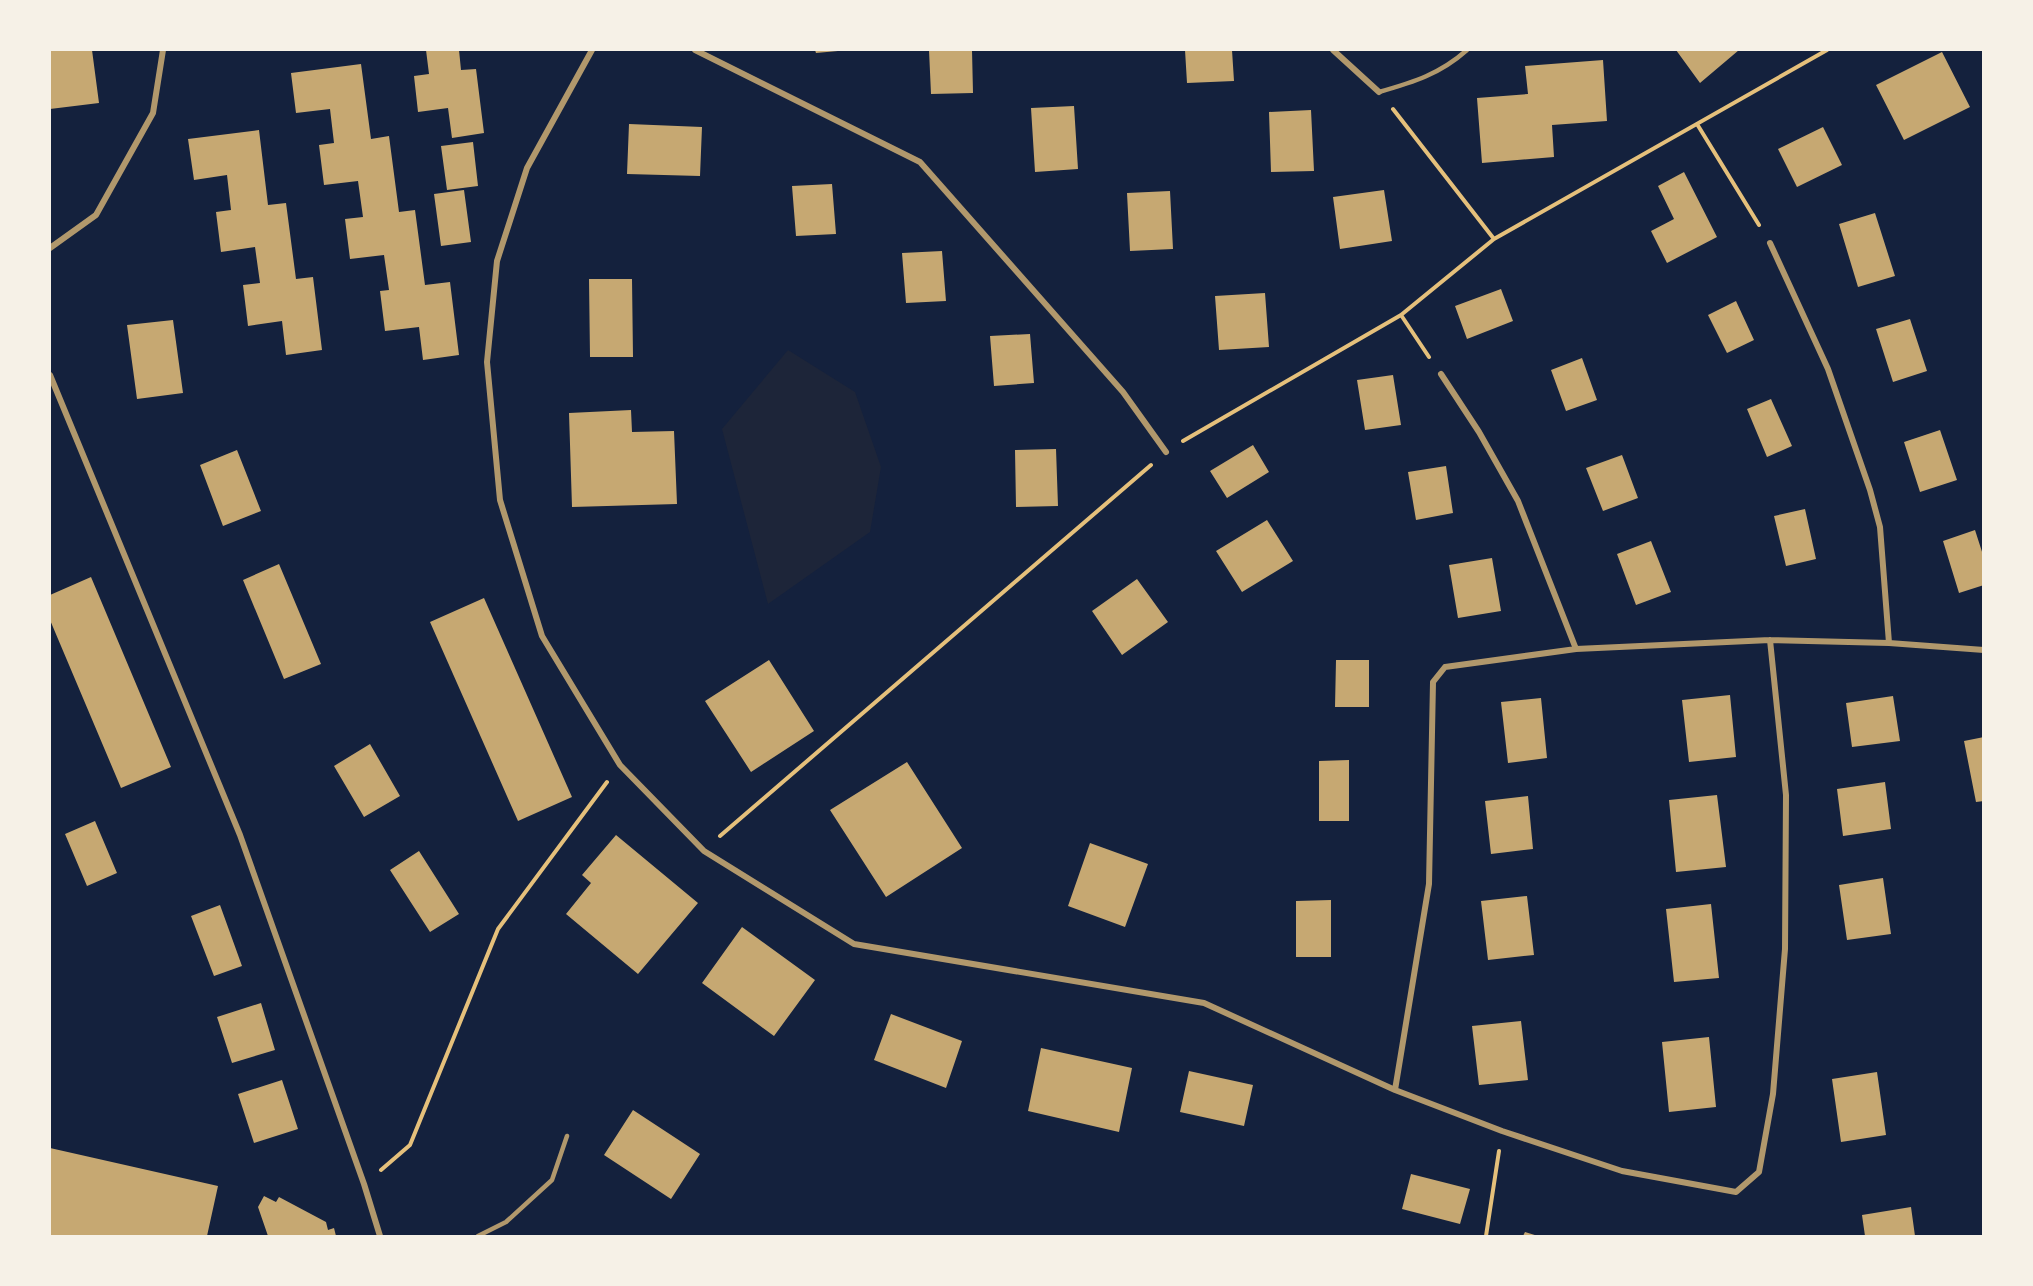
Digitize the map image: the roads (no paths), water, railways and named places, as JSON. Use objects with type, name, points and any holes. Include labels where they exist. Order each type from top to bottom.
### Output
[{"type":"street","points":[[50,248],[96,215],[153,113],[163,50]]},
{"type":"street","points":[[592,50],[527,168],[497,261],[487,362],[500,500],[542,636],[620,765],[704,850],[854,944],[1204,1003],[1395,1090],[1502,1131],[1622,1171],[1736,1192],[1759,1172],[1773,1094],[1785,949],[1786,795],[1770,640]]},
{"type":"street","points":[[695,50],[920,162],[1124,392],[1166,452]]},
{"type":"street","points":[[1333,50],[1379,92]]},
{"type":"street","points":[[1770,243],[1828,369],[1870,490],[1880,528],[1889,644]]},
{"type":"street","points":[[1441,374],[1479,432],[1518,501],[1576,649]]},
{"type":"street","points":[[50,375],[240,835],[364,1184],[380,1236]]},
{"type":"street","points":[[1395,1090],[1429,884],[1433,682],[1445,667],[1576,649],[1770,640],[1983,650]]},
{"type":"lane","points":[[1379,92],[1425,78],[1454,62],[1467,50]]},
{"type":"lane","points":[[478,1236],[506,1222],[552,1180],[567,1136]]}]
